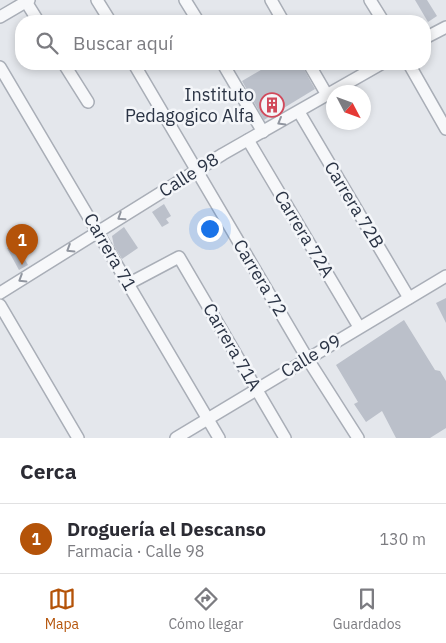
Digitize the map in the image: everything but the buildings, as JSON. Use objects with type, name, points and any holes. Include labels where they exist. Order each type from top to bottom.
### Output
[{"type":"street","points":[[97,0],[106,15]]},
{"type":"street","points":[[186,0],[195,15]]},
{"type":"street","points":[[271,0],[280,15]]},
{"type":"street","points":[[370,0],[379,15]]},
{"type":"street","points":[[0,17],[26,1],[34,15]]},
{"type":"street","points":[[431,35],[446,27]]},
{"type":"street","name":"Carrera 71","points":[[0,66],[220,438]]},
{"type":"street","points":[[68,70],[88,102]]},
{"type":"street","name":"Carrera 72","points":[[138,70],[307,358],[358,438]]},
{"type":"street","points":[[227,70],[263,132]]},
{"type":"street","points":[[312,70],[326,93]]},
{"type":"street","name":"Calle 98","points":[[344,85],[371,70]]},
{"type":"street","points":[[412,70],[446,129]]},
{"type":"street","name":"Calle 98","points":[[0,293],[248,140],[326,96]]},
{"type":"street","name":"Carrera 72B","points":[[299,112],[409,298]]},
{"type":"street","name":"Carrera 72A","points":[[248,140],[359,327]]},
{"type":"street","name":"Carrera 71A","points":[[128,284],[179,257],[285,438]]},
{"type":"street","name":"Calle 99","points":[[176,438],[446,276]]},
{"type":"street","points":[[0,305],[78,438]]},
{"type":"place","name":"Instituto Pedagogico Alfa","points":[[272,105]]},
{"type":"place","name":"Droguería el Descanso","points":[[22,265]]}]
